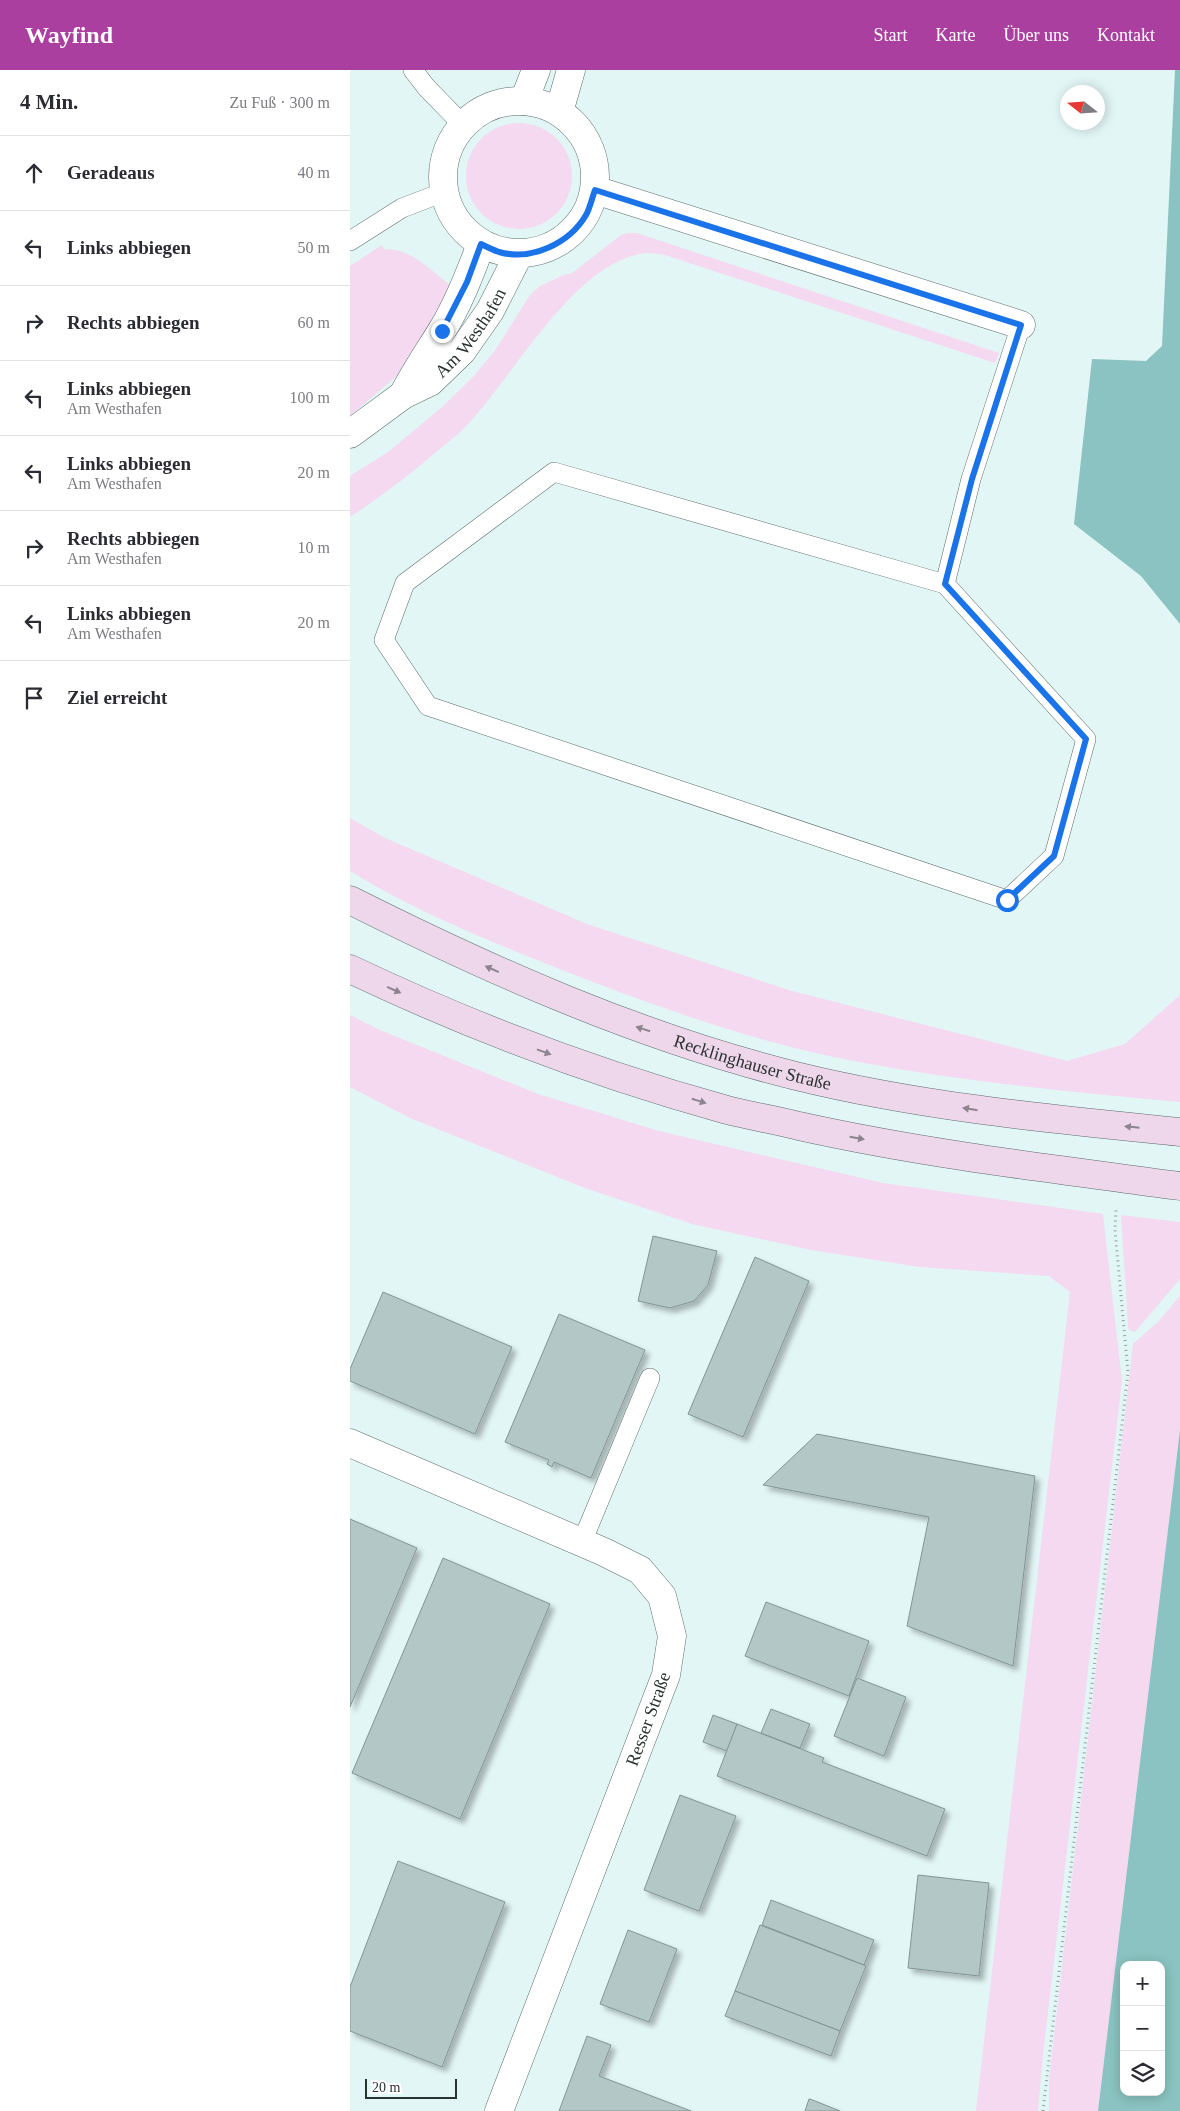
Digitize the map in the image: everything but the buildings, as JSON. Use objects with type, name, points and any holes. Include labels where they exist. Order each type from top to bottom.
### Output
[{"type":"main road","name":"Recklinghauser Straße","points":[[350,900],[426,939],[524,983],[630,1025],[738,1060],[863,1090],[960,1107],[1180,1132]]},
{"type":"main road","points":[[350,969],[484,1029],[591,1069],[728,1110],[853,1138],[969,1158],[1180,1186]]},
{"type":"street","points":[[524,100],[536,70]]},
{"type":"street","points":[[559,112],[572,70]]},
{"type":"street","points":[[524,100],[543,104],[559,112],[577,126],[589,146],[596,167],[595,190],[586,215],[569,236],[546,250],[519,254],[499,252],[481,244],[464,230],[451,213],[444,192],[443,168],[450,145],[463,125],[480,111],[502,103],[524,100]]},
{"type":"street","points":[[595,190],[1021,325]]},
{"type":"street","name":"Am Westhafen","points":[[403,394],[418,366],[442,331],[467,282],[481,244]]},
{"type":"street","name":"Am Westhafen","points":[[350,434],[403,394],[430,382],[462,351],[490,311],[519,254]]},
{"type":"street","name":"Resser Straße","points":[[350,1443],[582,1542],[640,1570],[662,1596],[672,1636],[666,1675],[499,2111]]},
{"type":"lane","points":[[413,70],[426,87],[463,125]]},
{"type":"lane","points":[[350,241],[402,208],[444,192]]},
{"type":"lane","points":[[945,584],[972,479],[1021,325]]},
{"type":"lane","points":[[554,472],[945,584],[1086,739],[1054,856],[1007,900],[428,706],[384,640],[405,583],[554,472]]},
{"type":"lane","points":[[582,1542],[650,1378]]},
{"type":"path","points":[[1043,2111],[1128,1372],[1115,1230],[1116,1209]]},
{"type":"shaded area","points":[[519,123],[539,127],[556,139],[568,156],[572,176],[568,196],[556,213],[539,225],[519,229],[499,225],[482,213],[470,196],[466,176],[470,156],[482,139],[499,127]]},
{"type":"shaded area","points":[[637,233],[999,353],[995,363],[665,255],[646,253],[620,260],[595,276],[571,297],[526,350],[487,402],[463,430],[397,484],[350,517],[350,476],[388,452],[441,408],[473,377],[496,349],[530,295],[540,286],[566,274],[571,274],[621,235]]},
{"type":"shaded area","points":[[382,245],[384,249],[403,252],[412,256],[450,285],[435,321],[406,368],[350,416],[350,266]]},
{"type":"shaded area","points":[[350,818],[385,838],[587,924],[792,991],[1067,1061],[1125,1044],[1180,995],[1180,1102],[979,1081],[859,1062],[779,1044],[662,1007],[471,933],[373,885],[350,871]]},
{"type":"shaded area","points":[[350,1015],[380,1030],[538,1094],[659,1131],[883,1183],[1103,1214],[1122,1381],[1038,2111],[976,2111],[1070,1292],[1049,1276],[920,1267],[811,1250],[692,1224],[585,1188],[410,1118],[350,1087]]},
{"type":"shaded area","points":[[1121,1215],[1180,1222],[1180,1279],[1135,1332],[1129,1330],[1128,1326]]},
{"type":"shaded area","points":[[1180,1296],[1180,1430],[1098,2111],[1049,2111],[1049,2080],[1133,1344],[1159,1321]]},
{"type":"water","points":[[1175,70],[1180,70],[1180,624],[1141,576],[1074,524],[1092,359],[1146,361],[1162,346]]},
{"type":"water","points":[[1180,1430],[1180,2111],[1098,2111]]},
{"type":"route","points":[[442,331],[467,282],[481,244],[499,252],[519,254],[546,250],[569,236],[586,215],[595,190],[1021,325],[972,479],[945,584],[1086,739],[1054,856],[1007,900]]}]
